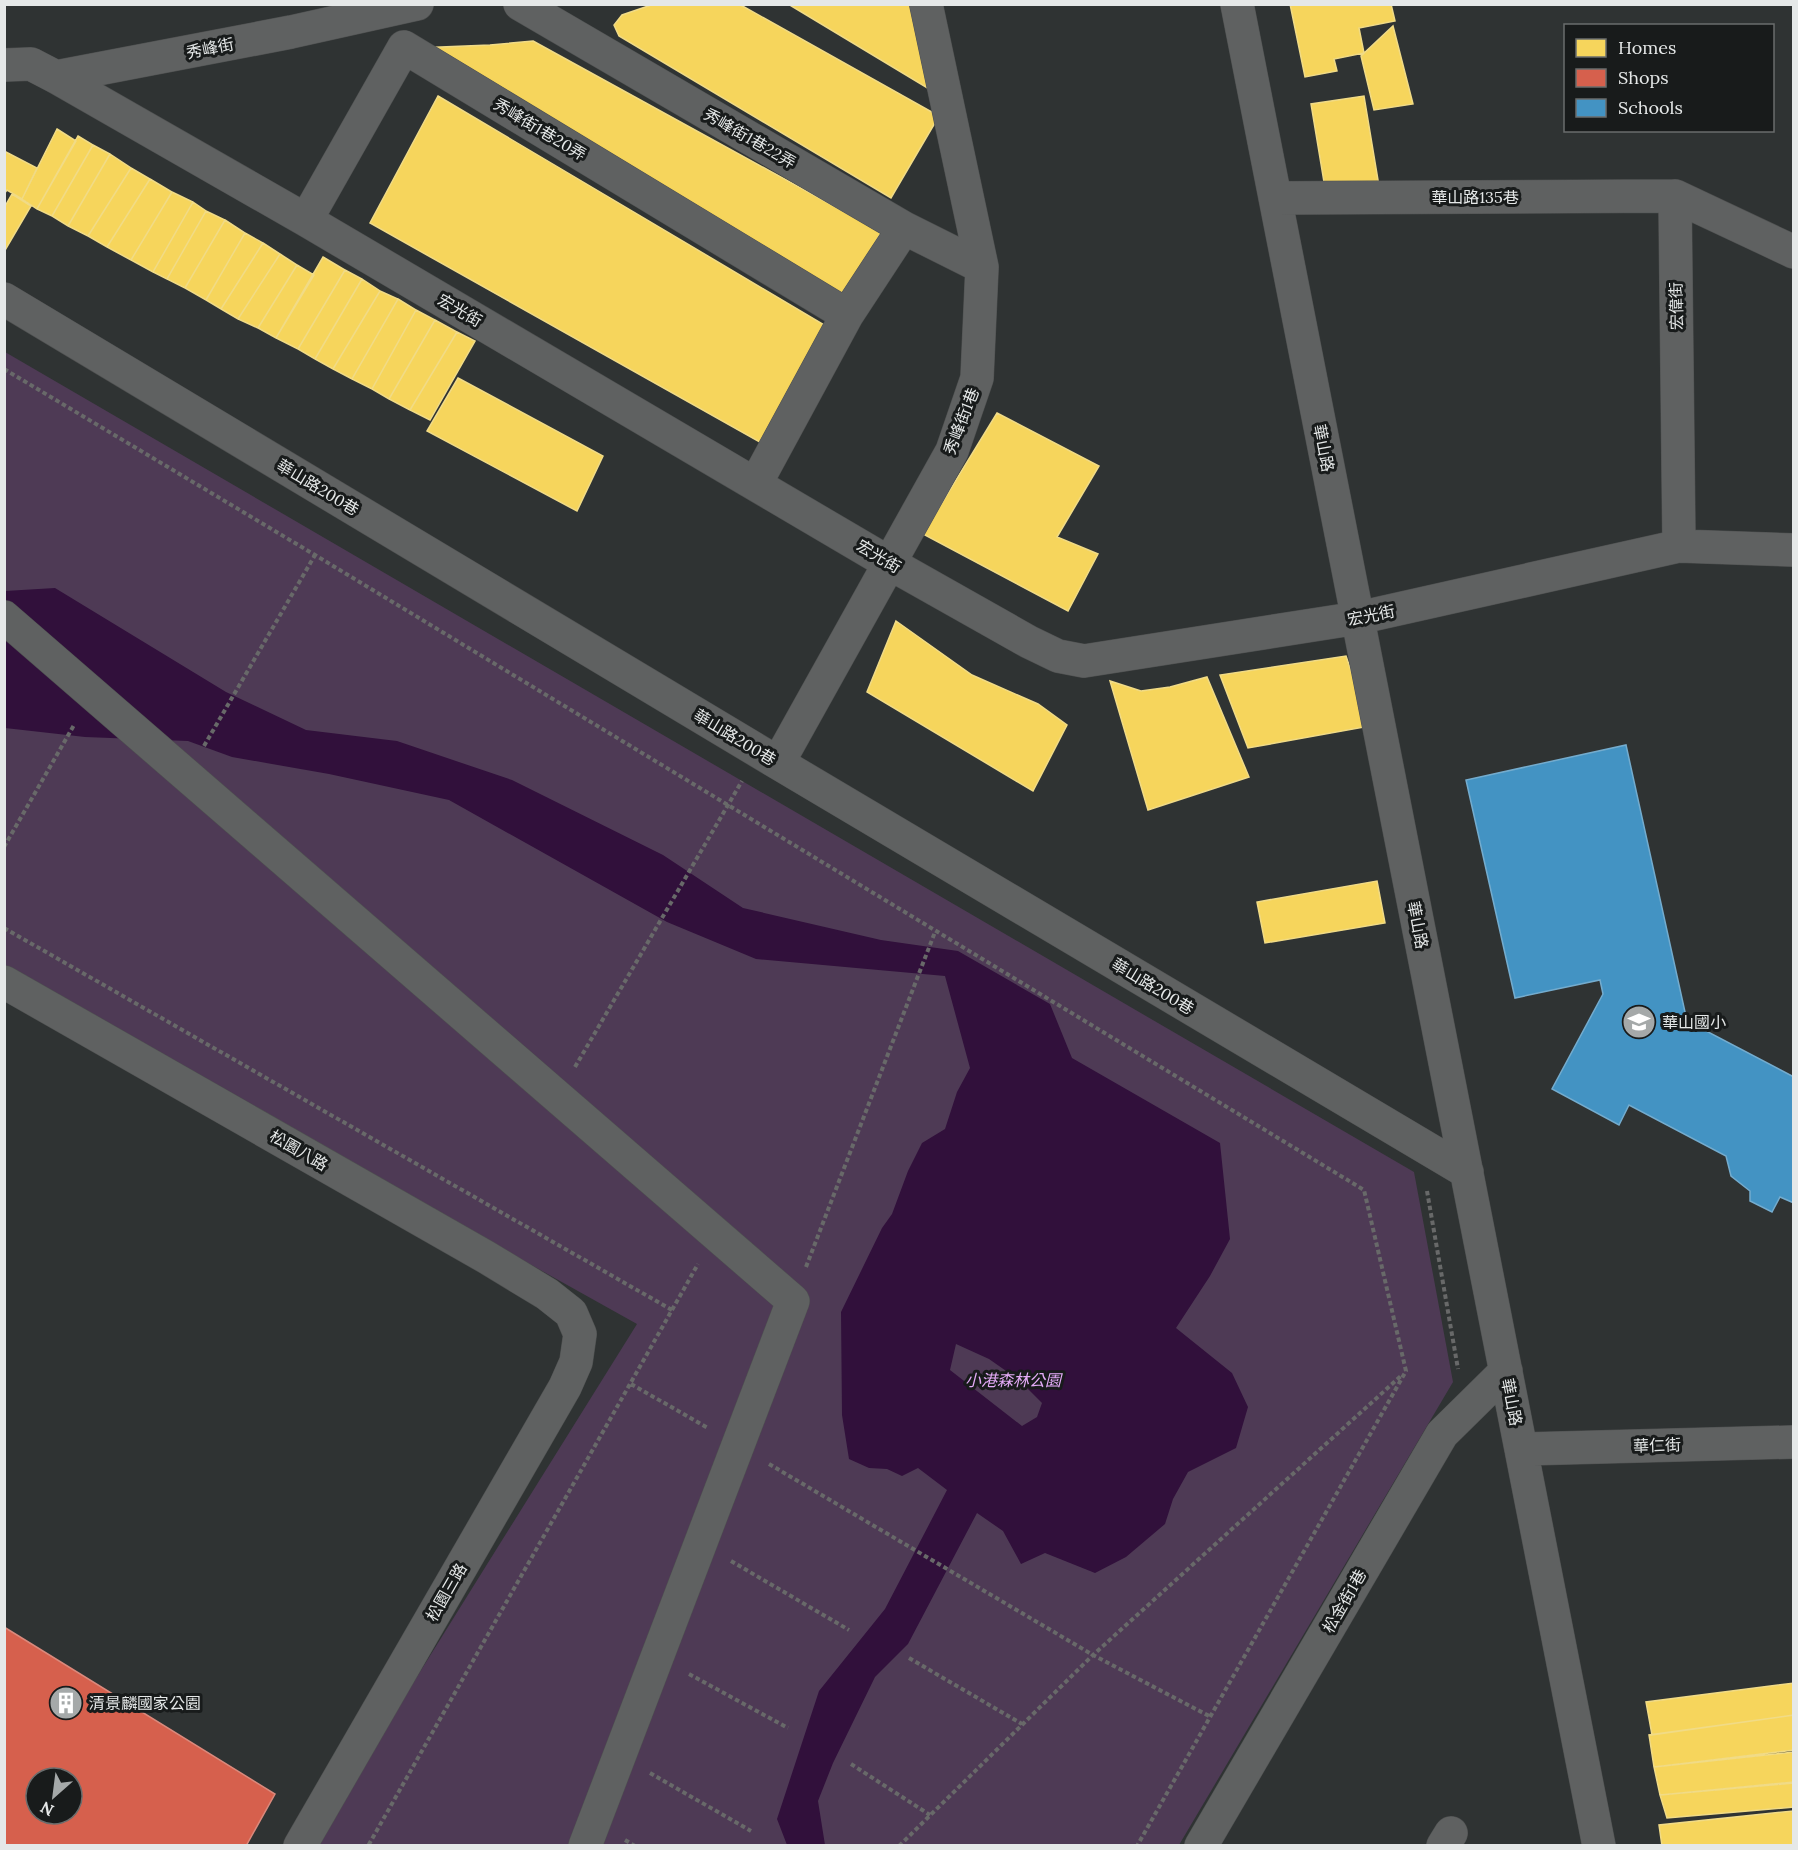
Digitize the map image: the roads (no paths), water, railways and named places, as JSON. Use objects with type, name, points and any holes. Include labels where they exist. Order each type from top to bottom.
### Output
[{"type":"street","name":"秀峰街","points":[[56,77],[291,32],[417,4]]},
{"type":"street","name":"秀峰街1巷22弄","points":[[520,4],[904,228],[982,267]]},
{"type":"street","name":"秀峰街1巷","points":[[769,758],[889,563],[952,451],[977,378],[982,267],[926,4]]},
{"type":"street","name":"華山路","points":[[1237,4],[1599,1845]]},
{"type":"street","name":"秀峰街1巷20弄","points":[[306,220],[404,47],[847,315]]},
{"type":"street","points":[[4,65],[31,64],[56,77]]},
{"type":"street","name":"宏光街","points":[[56,77],[306,220],[889,563],[1058,656],[1084,661],[1358,618],[1679,546],[1794,550]]},
{"type":"street","points":[[1675,196],[1794,252]]},
{"type":"street","name":"華山路135巷","points":[[1275,198],[1675,196]]},
{"type":"street","name":"宏偉街","points":[[1675,196],[1679,546]]},
{"type":"street","points":[[756,483],[847,315],[904,228]]},
{"type":"street","name":"華山路200巷","points":[[4,299],[769,758],[1467,1172]]},
{"type":"street","points":[[4,617],[793,1301],[585,1845]]},
{"type":"street","name":"松園八路","points":[[4,982],[547,1294],[571,1313],[580,1334]]},
{"type":"street","name":"松園三路","points":[[300,1845],[565,1387],[576,1362],[580,1334]]},
{"type":"street","name":"松金街1巷","points":[[1201,1845],[1442,1434],[1506,1371]]},
{"type":"street","name":"華仁街","points":[[1521,1449],[1794,1442]]},
{"type":"place","name":"華山國小","points":[[1639,1022]]},
{"type":"place","name":"清景麟國家公園","points":[[66,1703]]},
{"type":"park label","name":"小港森林公園","points":[[1013,1380]]}]
